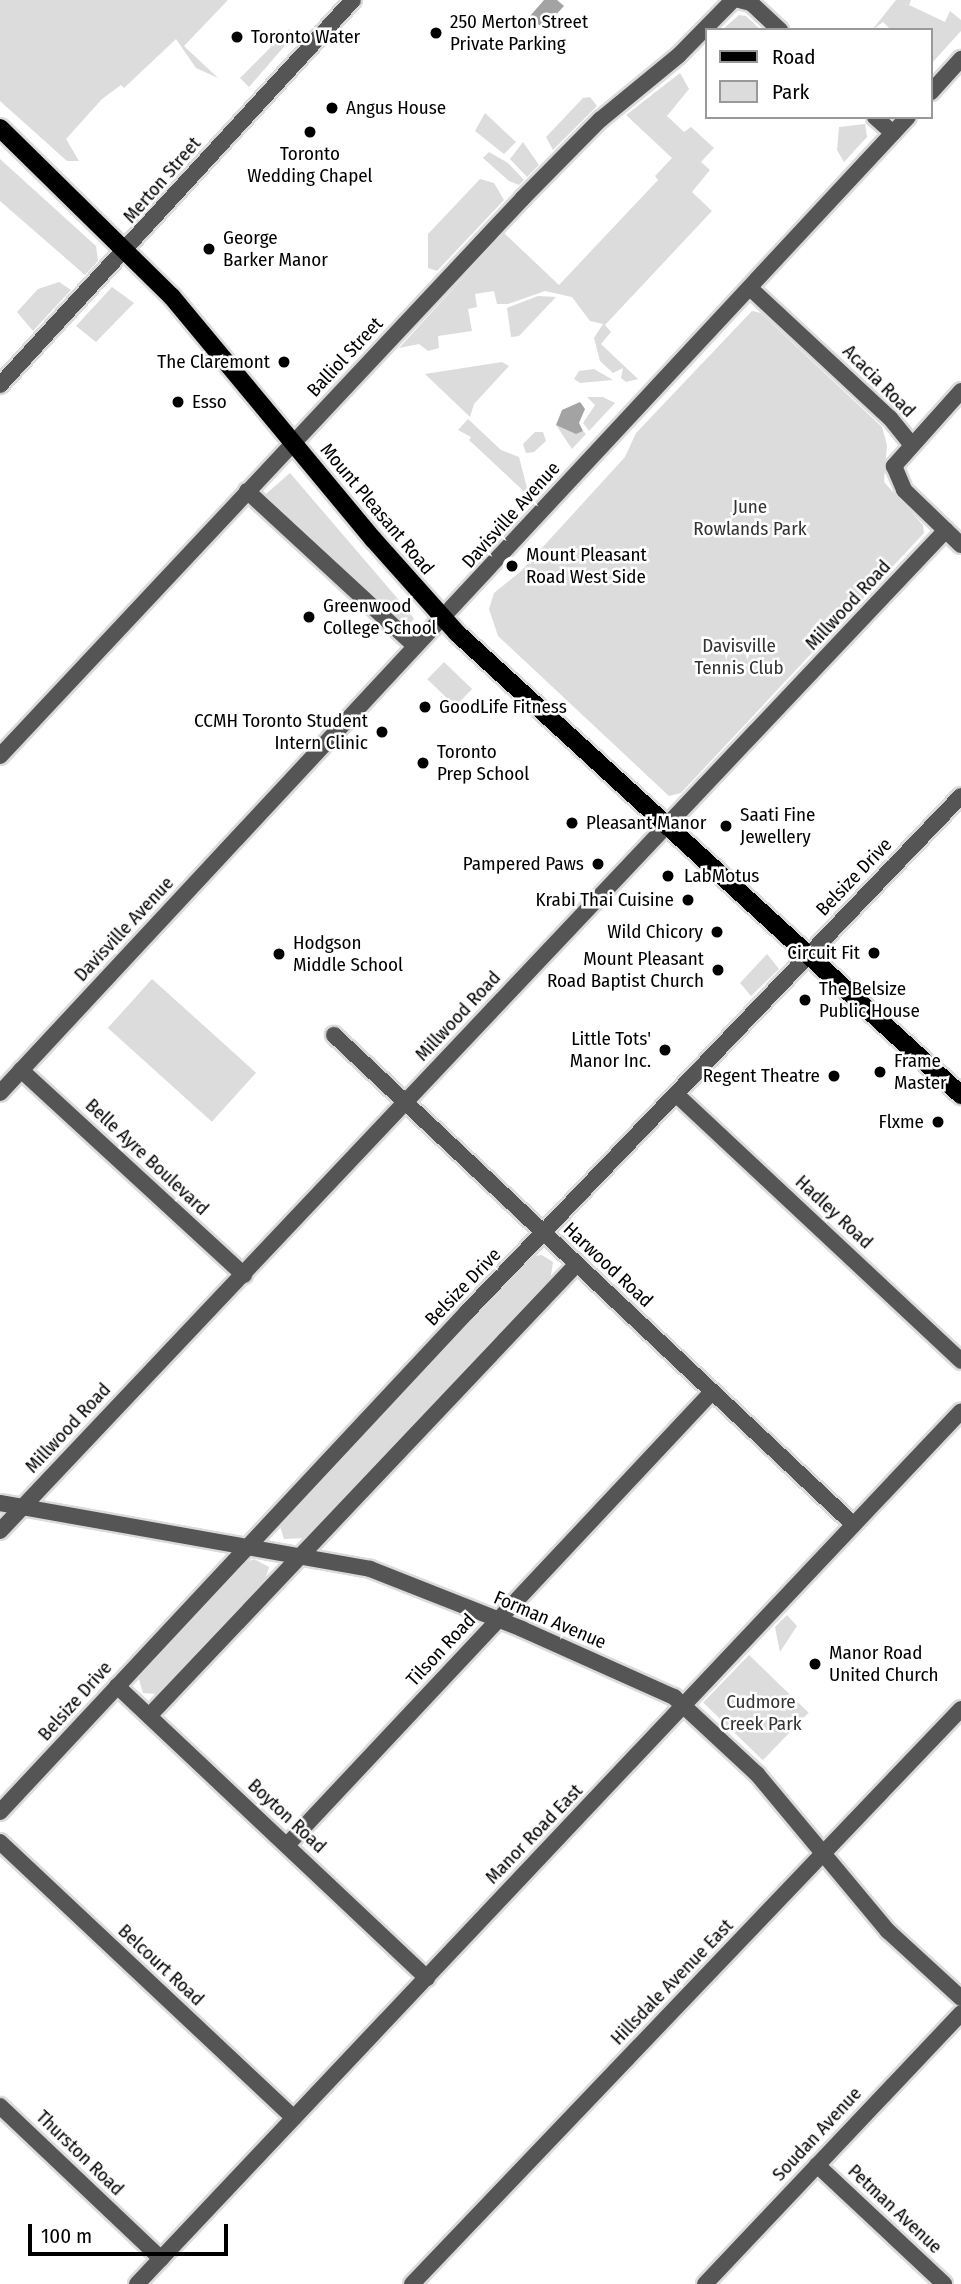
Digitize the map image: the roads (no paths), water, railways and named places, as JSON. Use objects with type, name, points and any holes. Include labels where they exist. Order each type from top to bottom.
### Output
[{"type":"main road","name":"Mount Pleasant Road","points":[[0,128],[128,250],[443,618],[807,956],[958,1086]]},
{"type":"street","name":"Merton Street","points":[[0,385],[128,250],[353,0]]},
{"type":"street","points":[[736,0],[751,2],[778,28]]},
{"type":"street","name":"Balliol Street","points":[[707,28],[736,0]]},
{"type":"street","name":"Balliol Street","points":[[0,756],[523,198],[600,120],[679,55],[706,29]]},
{"type":"street","points":[[933,90],[961,59]]},
{"type":"street","points":[[877,119],[893,134]]},
{"type":"street","name":"Davisville Avenue","points":[[0,1093],[906,119]]},
{"type":"street","name":"Acacia Road","points":[[750,288],[890,418],[910,443],[894,466],[897,480],[961,545]]},
{"type":"street","points":[[910,443],[961,391]]},
{"type":"street","points":[[247,491],[414,645]]},
{"type":"street","name":"Millwood Road","points":[[0,1531],[946,530]]},
{"type":"street","name":"Belsize Drive","points":[[0,1812],[247,1546],[961,796]]},
{"type":"street","name":"Harwood Road","points":[[334,1035],[854,1525]]},
{"type":"street","name":"Belle Ayre Boulevard","points":[[21,1070],[244,1275]]},
{"type":"street","name":"Hadley Road","points":[[677,1095],[961,1361]]},
{"type":"street","points":[[149,1716],[576,1265]]},
{"type":"street","name":"Tilson Road","points":[[287,1845],[712,1392]]},
{"type":"street","name":"Manor Road East","points":[[137,2284],[961,1411]]},
{"type":"street","name":"Forman Avenue","points":[[0,1503],[370,1569],[498,1619],[674,1697],[757,1774],[888,1931],[961,1998]]},
{"type":"street","name":"Boyton Road","points":[[117,1686],[427,1978]]},
{"type":"street","name":"Hillsdale Avenue East","points":[[412,2284],[961,1709]]},
{"type":"street","name":"Belcourt Road","points":[[0,1842],[294,2118]]},
{"type":"street","name":"Soudan Avenue","points":[[705,2284],[961,2012]]},
{"type":"street","name":"Thurston Road","points":[[0,2106],[161,2259]]},
{"type":"street","name":"Petman Avenue","points":[[817,2165],[944,2284]]},
{"type":"place","name":"250 Merton Street Private Parking","points":[[436,33]]},
{"type":"place","name":"Toronto Water","points":[[237,37]]},
{"type":"place","name":"Angus House","points":[[332,108]]},
{"type":"place","name":"Toronto Wedding Chapel","points":[[310,132]]},
{"type":"place","name":"George Barker Manor","points":[[209,249]]},
{"type":"place","name":"The Claremont","points":[[284,362]]},
{"type":"place","name":"Esso","points":[[178,402]]},
{"type":"place","name":"Mount Pleasant Road West Side","points":[[512,566]]},
{"type":"place","name":"Greenwood College School","points":[[309,617]]},
{"type":"place","name":"GoodLife Fitness","points":[[425,707]]},
{"type":"place","name":"CCMH Toronto Student Intern Clinic","points":[[382,732]]},
{"type":"place","name":"Toronto Prep School","points":[[423,763]]},
{"type":"place","name":"Pleasant Manor","points":[[572,823]]},
{"type":"place","name":"Saati Fine Jewellery","points":[[726,826]]},
{"type":"place","name":"Pampered Paws","points":[[598,864]]},
{"type":"place","name":"LabMotus","points":[[668,876]]},
{"type":"place","name":"Krabi Thai Cuisine","points":[[688,900]]},
{"type":"place","name":"Wild Chicory","points":[[717,932]]},
{"type":"place","name":"Circuit Fit","points":[[874,953]]},
{"type":"place","name":"Hodgson Middle School","points":[[279,954]]},
{"type":"place","name":"Mount Pleasant Road Baptist Church","points":[[718,970]]},
{"type":"place","name":"The Belsize Public House","points":[[805,1000]]},
{"type":"place","name":"Little Tots' Manor Inc.","points":[[665,1050]]},
{"type":"place","name":"Frame Master","points":[[880,1072]]},
{"type":"place","name":"Regent Theatre","points":[[834,1076]]},
{"type":"place","name":"Flxme","points":[[938,1122]]},
{"type":"place","name":"Manor Road United Church","points":[[815,1664]]},
{"type":"park label","name":"June Rowlands Park","points":[[750,518]]},
{"type":"park label","name":"Davisville Tennis Club","points":[[739,657]]},
{"type":"park label","name":"Cudmore Creek Park","points":[[761,1713]]}]
